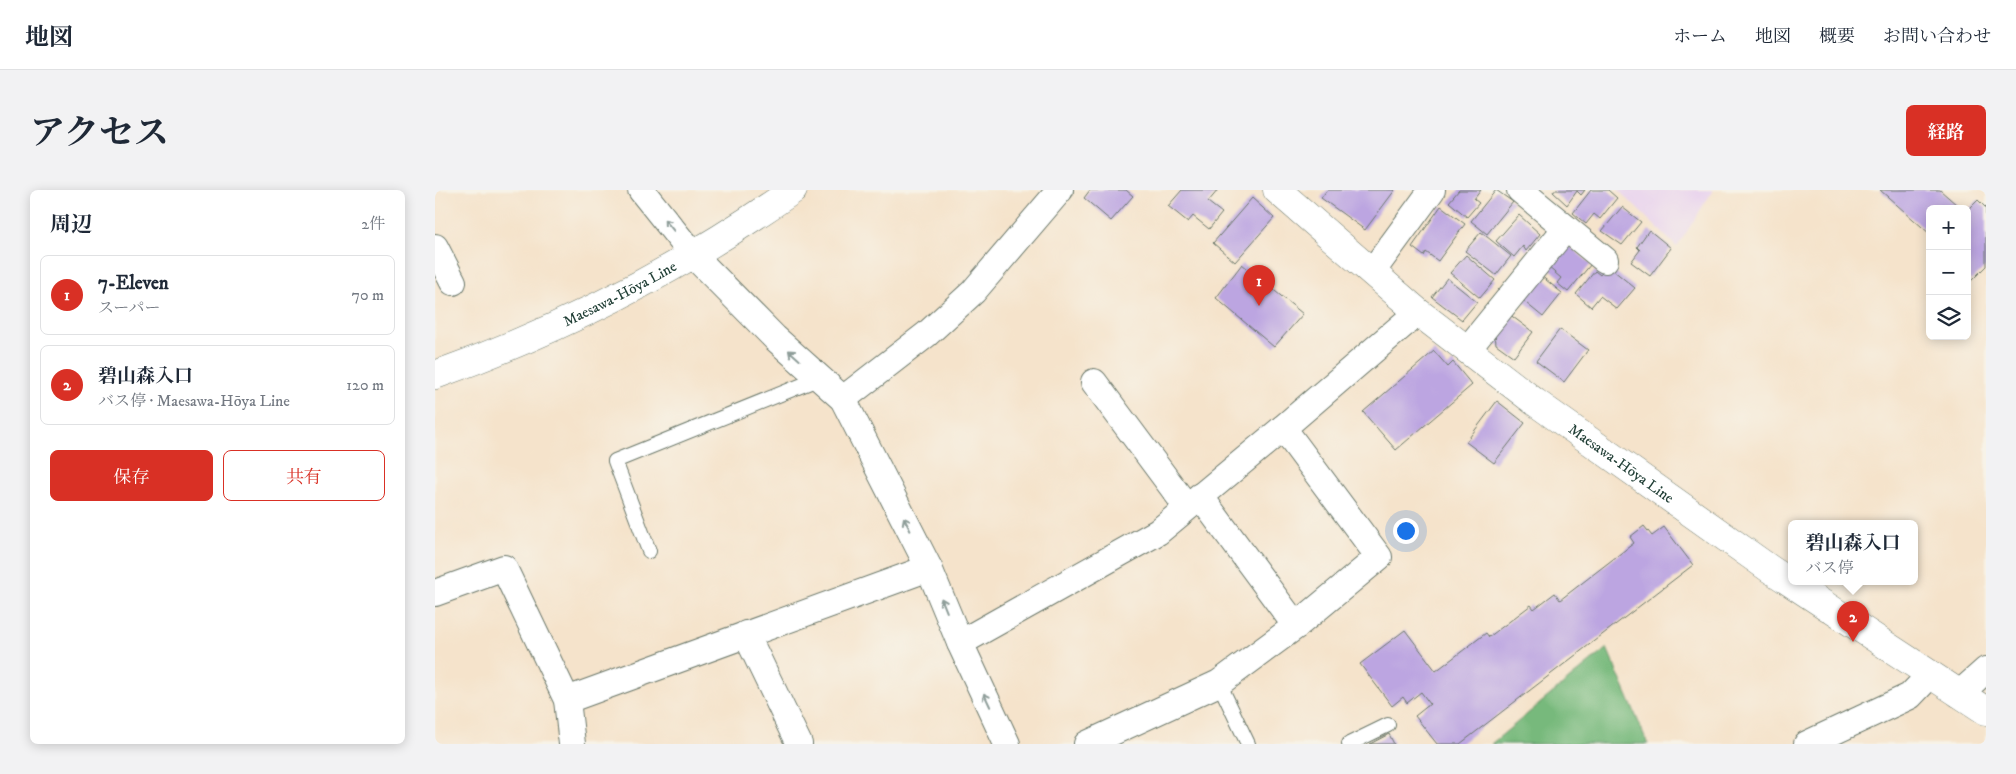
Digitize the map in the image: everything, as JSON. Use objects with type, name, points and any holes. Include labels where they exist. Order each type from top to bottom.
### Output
[{"type":"main road","name":"Maesawa-Hōya Line","points":[[435,375],[490,354],[574,317],[642,283],[693,255],[755,217],[793,190]]},
{"type":"main road","name":"Maesawa-Hōya Line","points":[[1277,190],[1418,312],[1467,350],[1535,402],[1661,493],[1788,581]]},
{"type":"main road","name":"Maesawa-Hōya Line","points":[[1794,585],[1986,711]]},
{"type":"street","points":[[641,190],[693,255],[775,338],[843,399],[929,568],[960,643],[1007,744]]},
{"type":"street","points":[[843,399],[927,334],[973,292],[1060,190]]},
{"type":"street","points":[[1372,272],[1432,190]]},
{"type":"street","points":[[1520,190],[1605,260]]},
{"type":"street","points":[[1467,350],[1566,228]]},
{"type":"street","points":[[435,247],[453,282]]},
{"type":"street","points":[[960,643],[1158,532],[1418,312]]},
{"type":"street","points":[[1094,382],[1296,626]]},
{"type":"street","points":[[1087,744],[1219,683],[1296,626],[1379,557],[1283,428]]},
{"type":"street","points":[[435,593],[504,568],[567,700],[572,744]]},
{"type":"street","points":[[567,700],[929,568]]},
{"type":"street","points":[[746,634],[799,744]]},
{"type":"street","points":[[1959,694],[1986,670]]},
{"type":"street","points":[[1807,744],[1910,696],[1930,674]]},
{"type":"lane","points":[[649,552],[615,461],[820,378]]},
{"type":"lane","points":[[1219,683],[1248,744]]},
{"type":"lane","points":[[1349,744],[1388,725]]},
{"type":"shaded area","points":[[1618,190],[1713,190],[1677,247]]},
{"type":"green space","points":[[1607,648],[1648,744],[1491,744]]},
{"type":"building","points":[[1090,190],[1126,190],[1133,196],[1111,221],[1084,198]]},
{"type":"building","points":[[1182,190],[1218,190],[1208,202],[1222,213],[1209,229],[1193,216],[1188,222],[1168,206]]},
{"type":"building","points":[[1327,190],[1395,190],[1365,230],[1321,198]]},
{"type":"building","points":[[1459,190],[1481,190],[1474,199],[1479,203],[1467,217],[1449,202]]},
{"type":"building","points":[[1496,190],[1513,202],[1487,234],[1471,221]]},
{"type":"building","points":[[1554,190],[1585,190],[1581,195],[1577,191],[1567,205],[1553,192]]},
{"type":"building","points":[[1591,190],[1608,190],[1617,198],[1600,219],[1594,214],[1586,224],[1573,213]]},
{"type":"building","points":[[1880,190],[1940,190],[1957,205],[1926,205],[1926,230]]},
{"type":"building","points":[[1252,198],[1274,218],[1235,262],[1213,243]]},
{"type":"building","points":[[1978,200],[1986,208],[1986,266],[1971,281],[1971,250],[1971,207]]},
{"type":"building","points":[[1441,206],[1465,224],[1438,261],[1426,252],[1424,256],[1412,247]]},
{"type":"building","points":[[1622,207],[1641,222],[1622,245],[1602,231]]},
{"type":"building","points":[[1519,215],[1540,234],[1526,251],[1523,246],[1514,257],[1496,241]]},
{"type":"building","points":[[1649,230],[1671,248],[1650,276],[1631,262],[1640,250],[1637,247]]},
{"type":"building","points":[[1481,232],[1511,256],[1496,275],[1465,251]]},
{"type":"building","points":[[1567,244],[1591,264],[1568,292],[1557,283],[1561,278],[1548,267]]},
{"type":"building","points":[[1466,255],[1495,280],[1480,298],[1450,273]]},
{"type":"building","points":[[1242,264],[1303,314],[1274,347],[1216,298]]},
{"type":"building","points":[[1608,266],[1635,288],[1617,309],[1600,296],[1591,307],[1576,294],[1595,271],[1600,275]]},
{"type":"building","points":[[1540,275],[1562,293],[1543,317],[1521,299]]},
{"type":"building","points":[[1447,278],[1477,302],[1462,320],[1432,297]]},
{"type":"building","points":[[1509,314],[1533,332],[1514,357],[1496,344],[1495,333]]},
{"type":"building","points":[[1560,329],[1588,350],[1564,382],[1536,361]]},
{"type":"building","points":[[1434,351],[1448,367],[1453,362],[1472,385],[1396,450],[1363,412]]},
{"type":"building","points":[[1497,401],[1525,423],[1494,463],[1466,442]]},
{"type":"building","points":[[1644,526],[1652,536],[1664,527],[1693,565],[1460,744],[1437,744],[1415,716],[1430,704],[1421,692],[1407,703],[1403,697],[1392,706],[1360,664],[1405,630],[1436,671],[1486,633],[1489,637],[1531,605],[1534,609],[1555,593],[1560,600],[1634,543],[1630,537]]},
{"type":"building","points":[[1389,734],[1394,744],[1370,744]]},
{"type":"place","name":"7-Eleven","points":[[1259,306]]},
{"type":"place","name":"碧山森入口","points":[[1853,642]]}]
